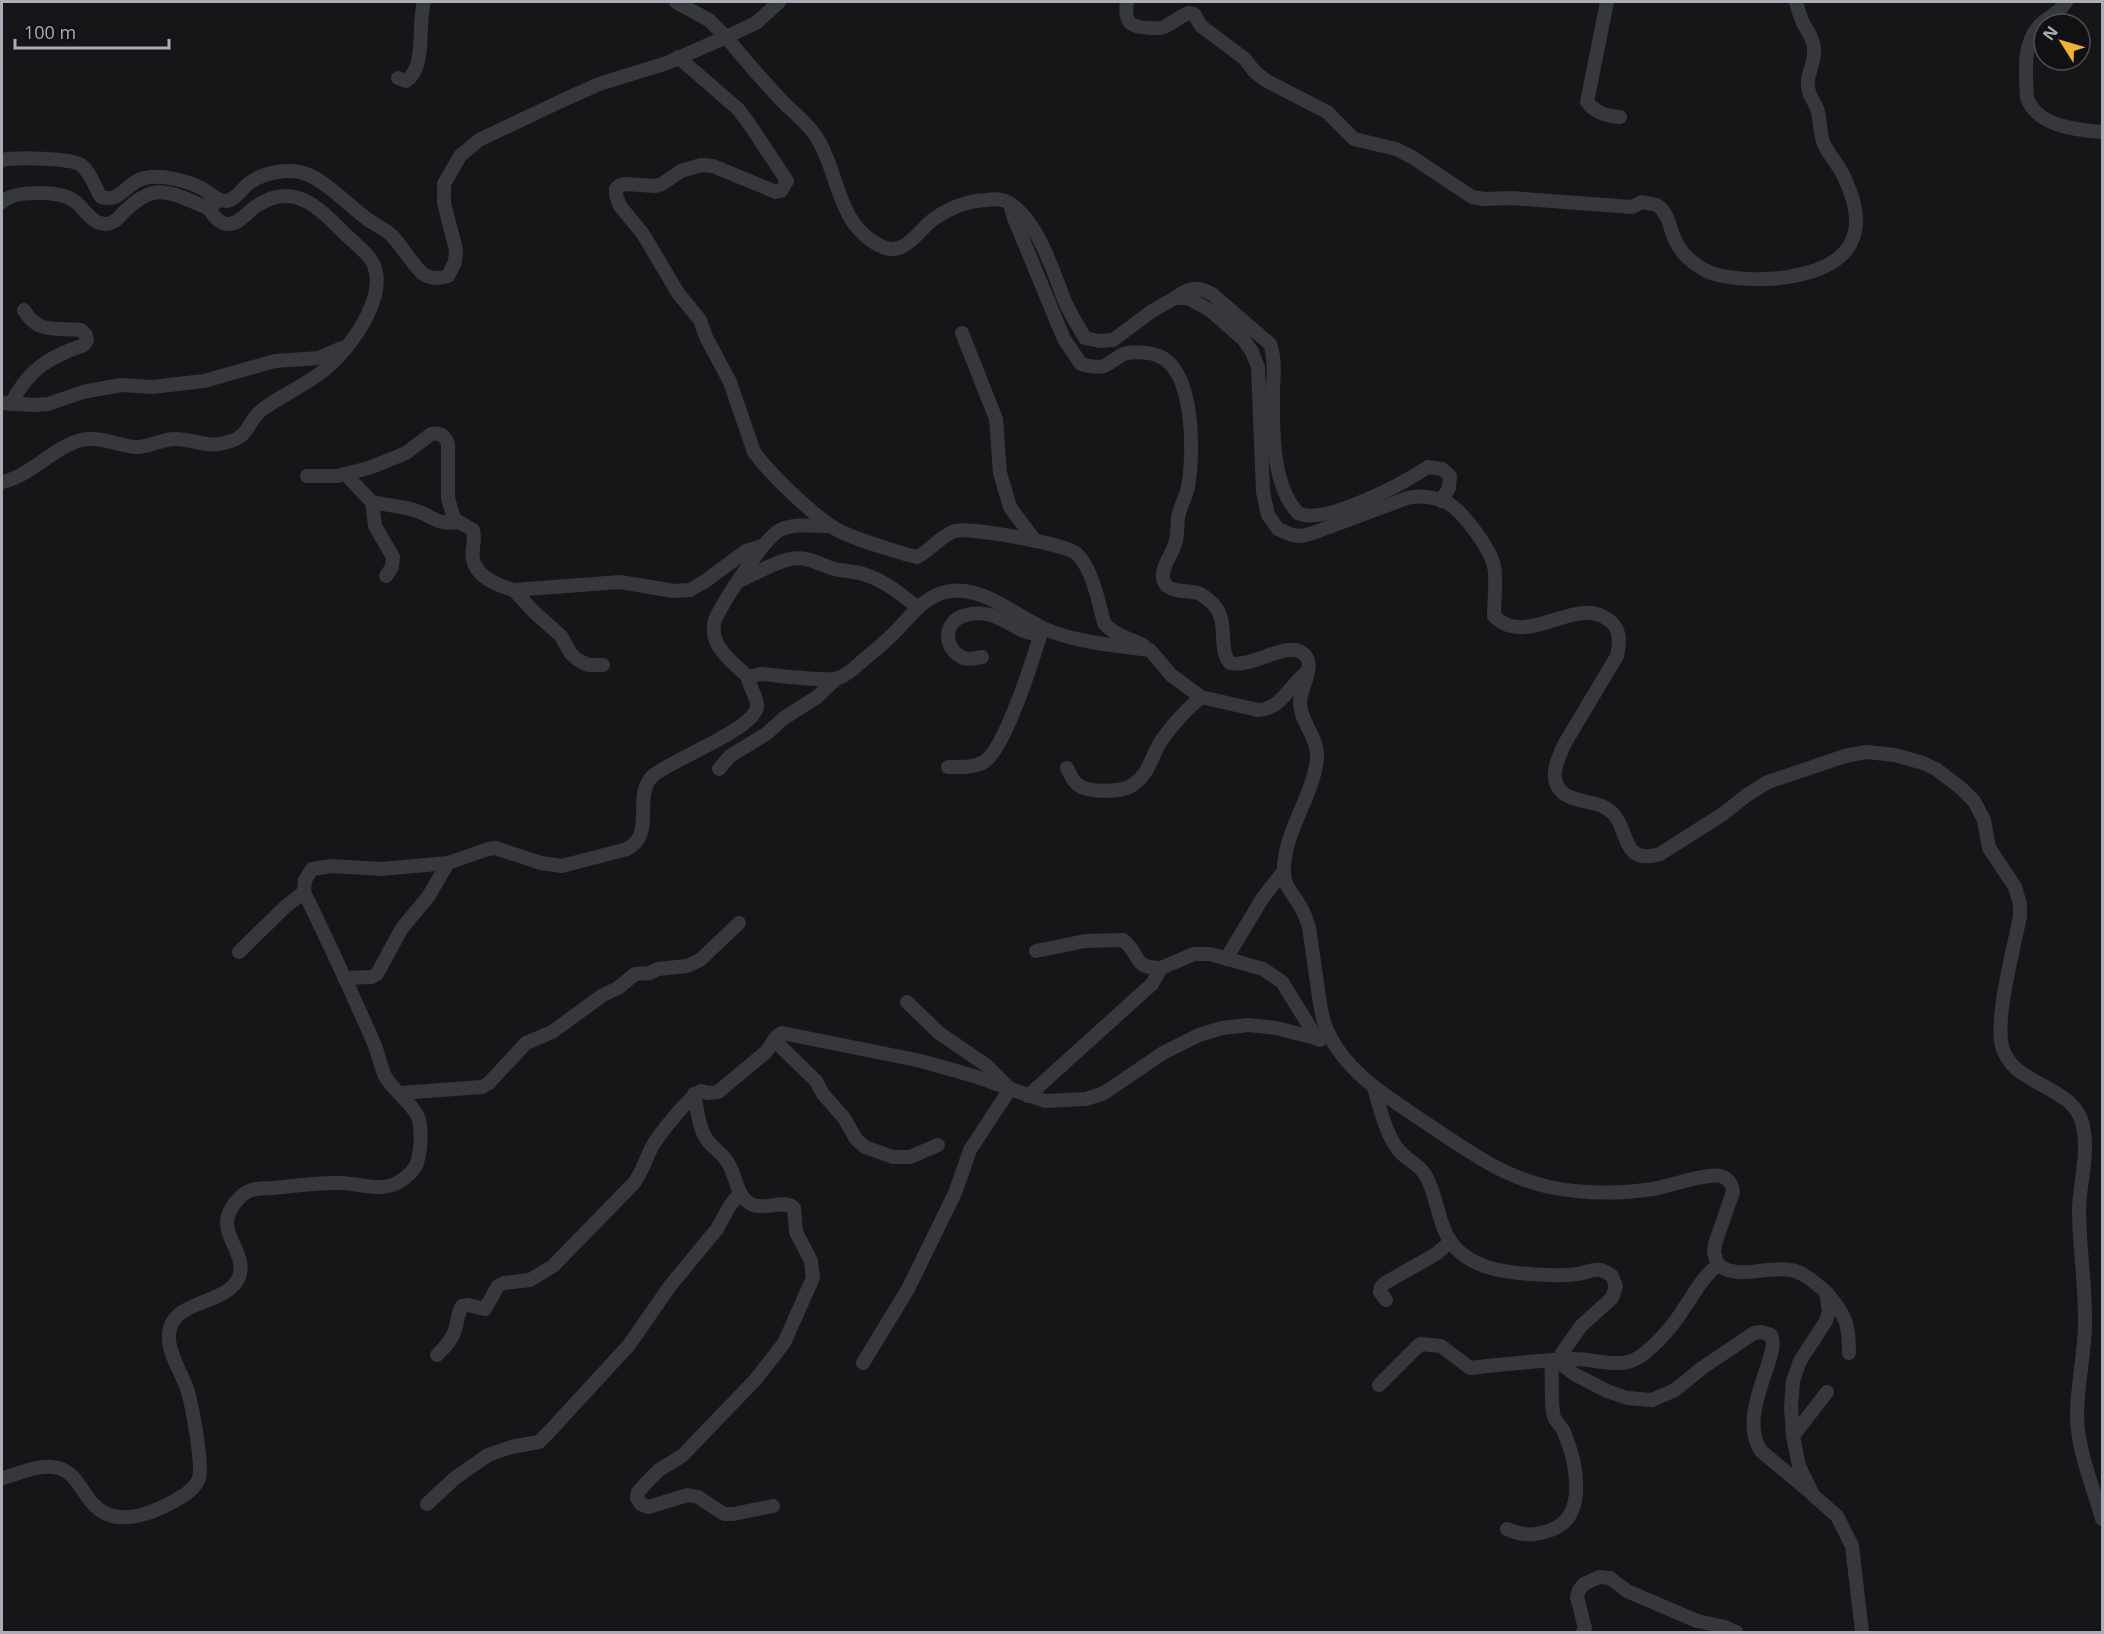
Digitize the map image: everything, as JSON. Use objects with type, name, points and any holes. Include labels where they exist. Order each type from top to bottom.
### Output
[{"type":"street","points":[[398,78],[406,81],[415,71],[419,55],[424,2]]},
{"type":"street","points":[[676,2],[709,20],[816,136],[827,157],[845,207],[859,229],[881,246],[893,250],[908,244],[931,221],[965,203],[996,199],[1010,203],[1021,213],[1039,240],[1069,311],[1085,338],[1100,341],[1113,340],[1187,289],[1197,288],[1212,294],[1270,344],[1273,351],[1273,442],[1281,483],[1289,501],[1298,513],[1311,517],[1351,506],[1392,488],[1428,467],[1442,469],[1450,476],[1449,488],[1441,501]]},
{"type":"street","points":[[2,202],[10,197],[22,195],[55,194],[76,203],[96,222],[103,224],[114,222],[134,203],[155,192],[176,193],[213,204],[240,194],[256,178],[271,173],[298,172],[310,175],[388,232],[423,274],[441,279],[448,276],[455,262],[456,250],[444,203],[444,184],[459,156],[479,140],[556,103],[599,84],[651,69],[756,23],[779,2]]},
{"type":"street","points":[[1127,2],[1127,16],[1129,22],[1134,26],[1162,28],[1184,14],[1194,14],[1201,26],[1245,59],[1265,80],[1328,112],[1354,139],[1381,144],[1404,153],[1472,197],[1632,207],[1642,202],[1657,205],[1669,219],[1678,247],[1690,260],[1716,275],[1731,278],[1786,278],[1821,270],[1847,250],[1854,238],[1855,210],[1850,191],[1840,168],[1825,147],[1816,106],[1807,86],[1814,49],[1796,2]]},
{"type":"street","points":[[1608,2],[1587,102],[1594,110],[1608,116],[1620,117]]},
{"type":"street","points":[[2066,2],[2060,10],[2038,26],[2028,44],[2027,98],[2030,106],[2036,112],[2056,124],[2103,132]]},
{"type":"street","points":[[678,57],[738,109],[788,181],[781,191],[776,192],[713,166],[701,165],[681,171],[663,184],[655,186],[620,185],[616,189],[617,200],[643,234],[678,293],[700,320],[706,337],[730,382],[754,452],[794,494],[831,526],[880,546],[917,557],[955,531],[979,532],[1067,548],[1079,555],[1088,571],[1104,622],[1110,630],[1150,650],[1172,675],[1201,697],[1267,710],[1280,701],[1298,678],[1308,671]]},
{"type":"street","points":[[2,160],[71,161],[81,165],[95,182],[101,197],[108,199],[123,194],[143,178],[154,177],[192,185],[213,204],[220,222],[226,225],[232,224],[270,199],[280,196],[300,197],[315,206],[370,258],[375,268],[376,295],[373,306],[346,346],[328,367],[262,410],[245,434],[237,439],[215,445],[175,439],[138,447],[100,440],[81,440],[18,477],[2,483]]},
{"type":"street","points":[[1010,203],[1014,218],[1064,339],[1081,364],[1091,367],[1103,366],[1124,354],[1150,353],[1168,361],[1178,373],[1185,389],[1189,417],[1189,477],[1178,516],[1175,546],[1163,573],[1162,579],[1165,585],[1178,591],[1197,593],[1218,609],[1223,622],[1226,654],[1230,663],[1243,664],[1292,649],[1304,653],[1308,658],[1308,671],[1301,694],[1300,708],[1316,745],[1317,762],[1289,843],[1283,872],[1262,899],[1226,959]]},
{"type":"street","points":[[1174,298],[1195,301],[1211,311],[1244,340],[1256,359],[1260,398],[1263,492],[1268,515],[1278,529],[1292,535],[1302,536],[1326,530],[1407,498],[1418,496],[1441,501],[1449,504],[1460,514],[1490,555],[1496,573],[1494,616],[1501,623],[1523,628],[1585,612],[1604,617],[1615,626],[1619,639],[1617,656],[1565,743],[1559,756],[1555,776],[1560,790],[1572,797],[1602,806],[1613,813],[1621,825],[1630,850],[1636,855],[1650,857],[1660,854],[1768,782],[1820,763],[1866,752],[1895,754],[1936,769],[1962,789],[1980,810],[1989,848],[2016,887],[2020,904],[2020,916],[2000,1027],[2002,1048],[2015,1068],[2063,1097],[2075,1108],[2084,1129],[2079,1217],[2085,1328],[2077,1420],[2087,1469],[2103,1519]]},
{"type":"street","points":[[6,403],[42,365],[60,353],[84,345],[87,340],[81,330],[42,328],[28,318],[24,310]]},
{"type":"street","points":[[962,333],[996,418],[1000,473],[1010,507],[1035,541]]},
{"type":"street","points":[[6,403],[48,404],[83,392],[122,385],[152,387],[204,381],[275,361],[319,358],[346,346]]},
{"type":"street","points":[[307,476],[346,475],[397,457],[431,434],[437,433],[446,438],[448,444],[449,507],[454,519],[473,530],[475,538],[473,560],[480,571],[501,587],[514,590],[620,582],[674,591],[690,590],[746,551],[762,546]]},
{"type":"street","points":[[346,475],[372,502],[414,510],[440,523],[458,522]]},
{"type":"street","points":[[372,502],[375,526],[393,556],[392,567],[386,576]]},
{"type":"street","points":[[2,1478],[41,1468],[55,1467],[73,1476],[94,1506],[103,1512],[124,1517],[145,1515],[165,1506],[195,1485],[199,1478],[200,1462],[187,1390],[173,1358],[169,1340],[170,1329],[173,1322],[188,1307],[226,1293],[238,1279],[241,1268],[240,1257],[227,1220],[233,1204],[251,1190],[335,1183],[385,1188],[404,1179],[418,1162],[419,1119],[389,1082],[375,1044],[304,892],[308,874],[312,869],[332,866],[381,869],[448,863],[495,848],[541,863],[562,866],[632,847],[641,833],[645,791],[653,776],[732,731],[753,716],[757,705],[749,687],[748,677],[722,651],[714,637],[714,624],[721,609],[762,546],[780,530],[791,527],[831,526]]},
{"type":"street","points":[[739,581],[789,559],[802,558],[877,579],[889,585],[918,608]]},
{"type":"street","points":[[514,590],[561,636],[571,654],[578,660],[588,665],[603,664]]},
{"type":"street","points":[[719,769],[730,756],[766,734],[784,718],[817,697],[836,679],[849,672],[891,637],[918,608],[933,597],[949,591],[962,590],[985,598],[1018,614],[1042,631],[1150,650]]},
{"type":"street","points":[[982,657],[966,659],[949,645],[949,628],[958,618],[985,612],[1029,634],[1042,631]]},
{"type":"street","points":[[948,767],[968,767],[989,758],[1021,694],[1042,631]]},
{"type":"street","points":[[748,677],[760,674],[836,679]]},
{"type":"street","points":[[1067,768],[1074,782],[1080,786],[1102,790],[1128,788],[1135,784],[1147,770],[1159,744],[1169,730],[1201,697]]},
{"type":"street","points":[[344,978],[372,977],[377,974],[402,928],[428,897],[448,863]]},
{"type":"street","points":[[1283,872],[1288,888],[1305,914],[1309,927],[1323,1020],[1336,1046],[1374,1088],[1499,1169],[1537,1184],[1573,1190],[1625,1192],[1679,1184],[1709,1176],[1727,1179],[1732,1185],[1733,1192],[1715,1244],[1715,1261],[1718,1265],[1738,1272],[1791,1270],[1801,1274],[1826,1292],[1840,1307],[1846,1321],[1849,1353]]},
{"type":"street","points":[[239,952],[285,907],[304,892]]},
{"type":"street","points":[[400,1093],[443,1088],[482,1087],[489,1083],[526,1043],[552,1032],[635,974],[687,966],[700,960],[739,923]]},
{"type":"street","points":[[1036,951],[1068,944],[1123,940],[1132,948],[1142,965],[1147,968],[1161,968],[1194,954],[1210,954],[1263,969],[1274,975],[1290,994],[1319,1039]]},
{"type":"street","points":[[1028,1096],[1152,984],[1161,968]]},
{"type":"street","points":[[907,1002],[939,1032],[977,1058],[1010,1089]]},
{"type":"street","points":[[437,1355],[453,1336],[458,1313],[462,1306],[485,1309],[498,1286],[504,1283],[530,1280],[563,1258],[638,1178],[653,1144],[694,1095],[700,1091],[718,1092],[766,1052],[782,1033],[921,1061],[974,1076],[1045,1101],[1086,1099],[1104,1093],[1148,1061],[1199,1035],[1222,1028],[1248,1025],[1267,1027],[1319,1039],[1336,1046]]},
{"type":"street","points":[[774,1041],[816,1081],[823,1094],[844,1118],[856,1139],[865,1147],[893,1157],[910,1157],[938,1144]]},
{"type":"street","points":[[1374,1088],[1395,1146],[1425,1175],[1450,1242],[1474,1263],[1500,1271],[1551,1275],[1578,1274],[1596,1269],[1612,1276],[1616,1286],[1612,1298],[1581,1326],[1555,1361],[1554,1417],[1564,1431],[1576,1474],[1576,1495],[1570,1516],[1560,1527],[1538,1535],[1521,1535],[1507,1529]]},
{"type":"street","points":[[863,1363],[908,1289],[955,1193],[970,1150],[1010,1089]]},
{"type":"street","points":[[694,1095],[697,1114],[705,1138],[728,1161],[742,1198],[754,1205],[787,1204],[794,1208],[796,1232],[813,1269],[810,1287],[784,1342],[756,1379],[682,1456],[659,1470],[638,1492],[637,1498],[641,1504],[648,1507],[688,1495],[698,1497],[724,1514],[773,1506]]},
{"type":"street","points":[[426,1504],[455,1478],[488,1455],[511,1447],[539,1442],[629,1345],[670,1286],[717,1229],[740,1193]]},
{"type":"street","points":[[1386,1300],[1380,1292],[1385,1283],[1436,1254],[1450,1242]]},
{"type":"street","points":[[1379,1385],[1420,1344],[1441,1346],[1470,1368],[1535,1361],[1589,1360],[1621,1363],[1640,1357],[1684,1310],[1695,1289],[1710,1270],[1718,1265]]},
{"type":"street","points":[[1813,1495],[1799,1466],[1793,1436],[1791,1407],[1793,1381],[1800,1360],[1826,1322],[1829,1311],[1826,1292]]},
{"type":"street","points":[[1555,1361],[1607,1391],[1627,1398],[1652,1400],[1675,1390],[1702,1368],[1754,1334],[1761,1332],[1770,1335],[1773,1345],[1763,1375],[1753,1419],[1755,1442],[1761,1451],[1836,1516],[1851,1546],[1862,1632]]},
{"type":"street","points":[[1793,1436],[1827,1392]]},
{"type":"street","points":[[1583,1632],[1585,1628],[1577,1597],[1579,1590],[1591,1579],[1599,1577],[1610,1578],[1627,1591],[1697,1621],[1725,1627],[1736,1632]]}]
